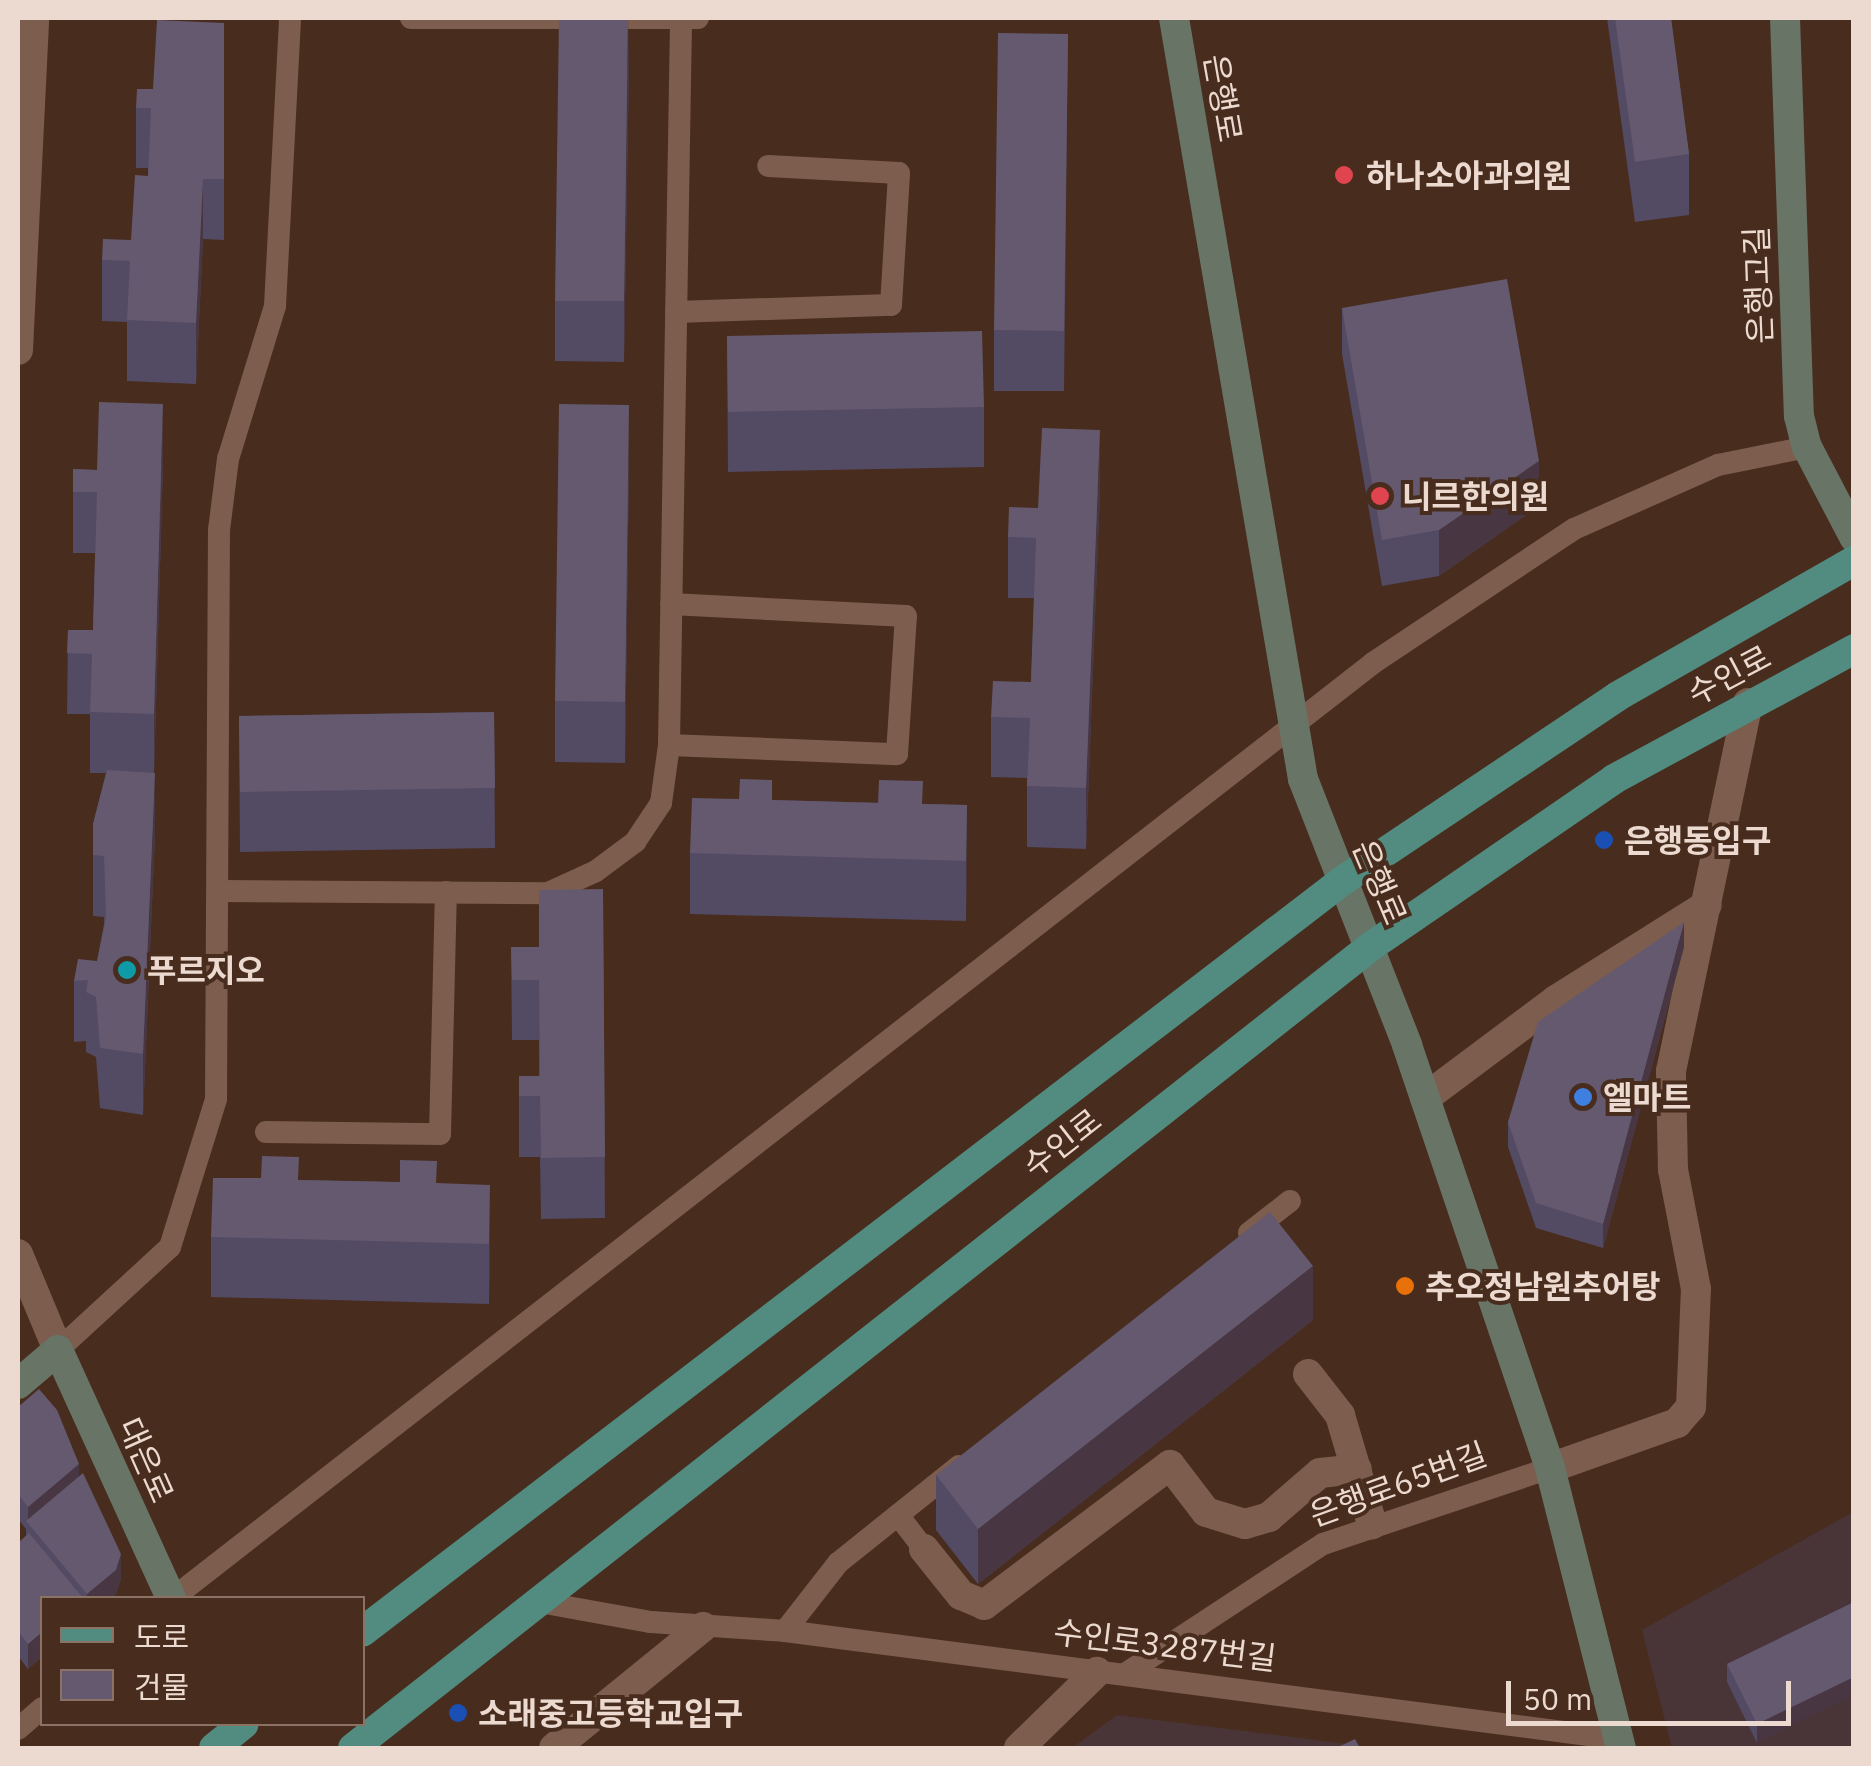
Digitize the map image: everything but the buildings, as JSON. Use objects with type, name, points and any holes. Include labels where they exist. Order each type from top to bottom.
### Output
[{"type":"main road","name":"수인로","points":[[365,1630],[1342,881],[1618,696],[1854,561]]},
{"type":"main road","name":"수인로","points":[[353,1748],[534,1600],[1370,947],[1614,779],[1854,649]]},
{"type":"main road","points":[[214,1748],[242,1726]]},
{"type":"street","points":[[18,350],[34,18]]},
{"type":"street","name":"은행로","points":[[1174,18],[1312,812],[1370,947],[1425,1098],[1550,1468],[1620,1744]]},
{"type":"street","name":"은행고길","points":[[1784,18],[1796,380],[1806,446],[1854,537]]},
{"type":"street","points":[[1550,1468],[1678,1423],[1691,1407],[1696,1289],[1668,1122],[1671,1071],[1748,704]]},
{"type":"street","points":[[1425,1098],[1556,1000],[1707,905]]},
{"type":"street","name":"대은로","points":[[18,1254],[171,1596]]},
{"type":"street","points":[[18,1384],[58,1350]]},
{"type":"street","points":[[1308,1374],[1340,1416],[1372,1524]]},
{"type":"street","points":[[924,1549],[961,1595],[984,1604],[1170,1465],[1206,1512],[1244,1524],[1269,1517],[1320,1473],[1356,1468]]},
{"type":"street","points":[[554,1748],[703,1627]]},
{"type":"street","name":"은행로65번길","points":[[1020,1748],[1111,1673]]},
{"type":"lane","points":[[58,1350],[170,1247],[196,1176],[216,1099],[220,891],[218,530],[228,459],[275,306],[290,18]]},
{"type":"lane","points":[[220,891],[548,893],[596,871],[635,842],[661,803],[669,745],[676,312],[690,20],[411,18]]},
{"type":"lane","points":[[676,312],[891,305],[898,174],[768,166]]},
{"type":"lane","points":[[175,1596],[1295,730],[1374,663],[1574,529],[1718,465],[1806,446]]},
{"type":"lane","points":[[669,745],[897,754],[906,616],[671,604]]},
{"type":"lane","points":[[266,1132],[440,1134],[446,892]]},
{"type":"lane","points":[[1230,1249],[1290,1200]]},
{"type":"lane","points":[[786,1631],[838,1563],[973,1454]]},
{"type":"lane","name":"은행로65번길","points":[[1111,1673],[1279,1570],[1372,1524],[1550,1468]]},
{"type":"lane","points":[[898,1515],[924,1549]]},
{"type":"lane","name":"수인로3287번길","points":[[534,1600],[703,1627],[786,1631],[1620,1744]]},
{"type":"lane","points":[[18,1729],[40,1710]]},
{"type":"shaded area","points":[[1853,1512],[1853,1748],[1672,1748],[1642,1630]]},
{"type":"shaded area","points":[[1117,1715],[1379,1748],[1072,1748]]},
{"type":"place","name":"하나소아과의원","points":[[1344,175]]},
{"type":"place","name":"니르한의원","points":[[1380,496]]},
{"type":"place","name":"은행동입구","points":[[1604,840]]},
{"type":"place","name":"푸르지오","points":[[127,970]]},
{"type":"place","name":"엘마트","points":[[1583,1097]]},
{"type":"place","name":"추오정남원추어탕","points":[[1405,1286]]},
{"type":"place","name":"소래중고등학교입구","points":[[458,1713]]}]
